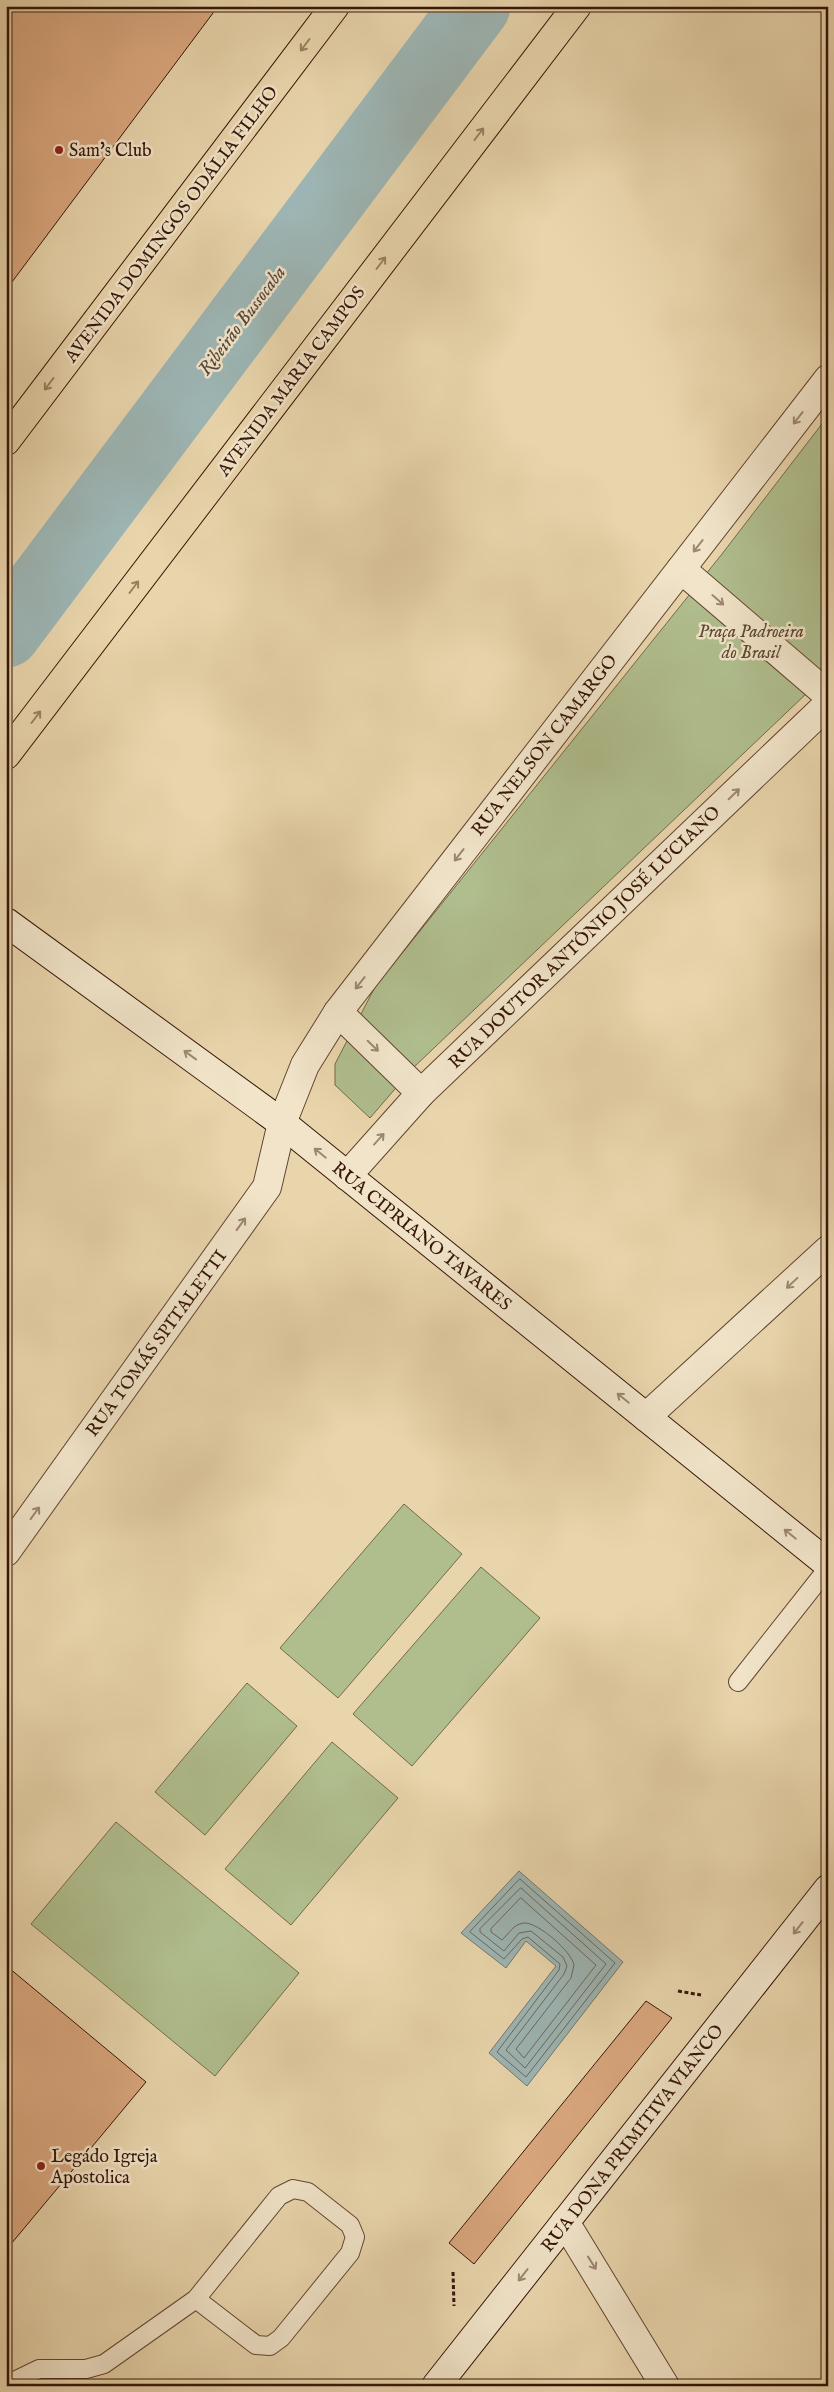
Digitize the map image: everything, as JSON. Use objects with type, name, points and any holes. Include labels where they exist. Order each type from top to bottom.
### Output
[{"type":"main road","name":"AVENIDA DOMINGOS ODÁLIA FILHO","points":[[6,442],[335,6]]},
{"type":"main road","name":"AVENIDA MARIA CAMPOS","points":[[6,755],[577,6]]},
{"type":"street","name":"RUA NELSON CAMARGO","points":[[282,1123],[305,1065],[338,1012],[828,379]]},
{"type":"street","points":[[681,569],[828,694]]},
{"type":"street","name":"RUA DOUTOR ANTÔNIO JOSÉ LUCIANO","points":[[347,1176],[421,1093],[828,704]]},
{"type":"street","name":"RUA CIPRIANO TAVARES","points":[[6,922],[282,1123],[828,1566]]},
{"type":"street","points":[[338,1012],[421,1093]]},
{"type":"street","name":"RUA TOMÁS SPITALETTI","points":[[6,1552],[267,1187],[282,1123]]},
{"type":"street","points":[[646,1417],[828,1250]]},
{"type":"street","name":"RUA DONA PRIMITIVA VIANCO","points":[[436,2386],[828,1890]]},
{"type":"street","points":[[565,2222],[665,2386]]},
{"type":"lane","points":[[738,1682],[828,1566]]},
{"type":"lane","points":[[6,2385],[39,2369],[86,2369],[104,2364],[196,2299],[279,2196],[293,2189],[308,2192],[350,2225],[355,2237],[350,2253],[281,2338],[270,2346],[256,2345],[196,2299]]},
{"type":"green space","name":"Praça Padroeira do Brasil","points":[[828,416],[828,673],[413,1068],[370,1118],[335,1085],[335,1064],[375,987],[722,554]]},
{"type":"green space","points":[[404,1504],[462,1554],[338,1698],[280,1648]]},
{"type":"green space","points":[[481,1567],[540,1618],[412,1766],[353,1714]]},
{"type":"green space","points":[[247,1683],[297,1726],[205,1835],[155,1792]]},
{"type":"green space","points":[[332,1742],[398,1798],[291,1925],[225,1869]]},
{"type":"green space","points":[[116,1822],[299,1973],[215,2076],[31,1924]]},
{"type":"water","points":[[519,1871],[623,1962],[527,2086],[489,2053],[556,1966],[526,1941],[506,1968],[461,1933]]},
{"type":"building","name":"Sam's Club","points":[[6,6],[212,6],[216,9],[6,290]]},
{"type":"building","name":"Legádo Igreja Apostolica","points":[[9,1968],[146,2082],[6,2250],[6,1971]]},
{"type":"building","points":[[646,2001],[672,2018],[474,2264],[449,2243]]},
{"type":"waterway","name":"Ribeirão Bussocaba","points":[[6,633],[476,6]]},
{"type":"place","name":"Sam's Club","points":[[59,150]]},
{"type":"place","name":"Legádo Igreja Apostolica","points":[[41,2166]]}]
